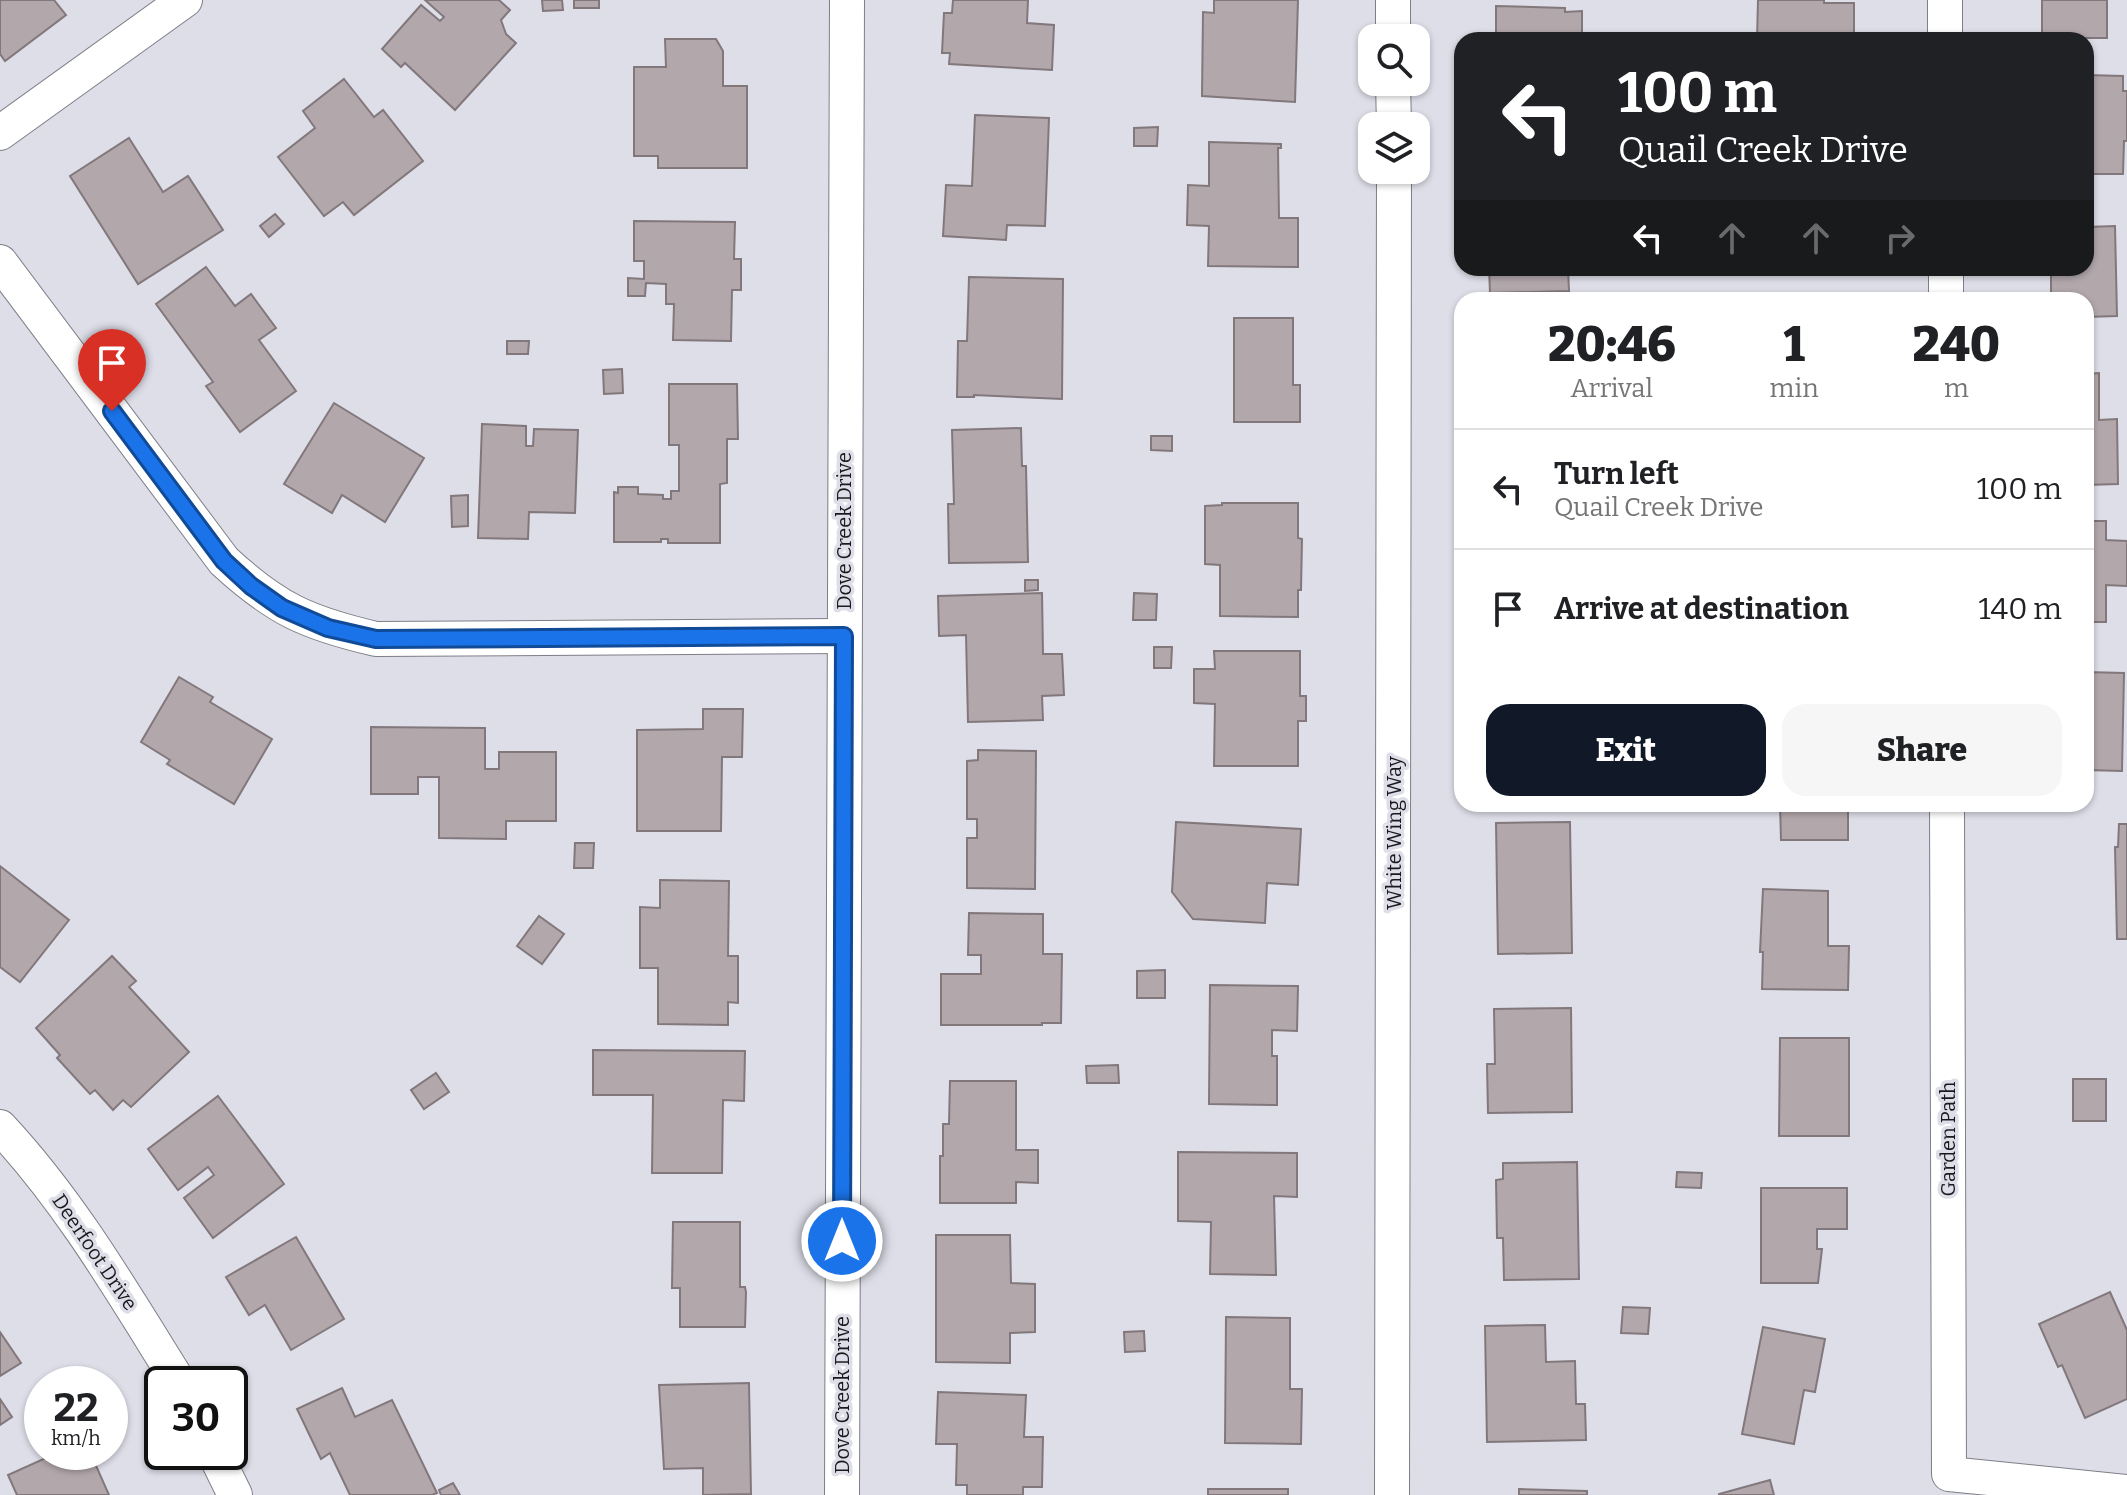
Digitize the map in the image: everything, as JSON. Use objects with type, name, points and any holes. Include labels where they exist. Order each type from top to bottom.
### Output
[{"type":"street","points":[[0,133],[185,0]]},
{"type":"street","name":"Dove Creek Drive","points":[[842,1495],[847,0]]},
{"type":"street","points":[[1393,0],[1393,24]]},
{"type":"street","points":[[1945,0],[1945,32]]},
{"type":"street","name":"White Wing Way","points":[[1392,1495],[1394,184]]},
{"type":"street","points":[[0,262],[224,561],[272,600],[305,618],[328,628],[376,639],[844,636]]},
{"type":"street","name":"Garden Path","points":[[1947,812],[1949,1474],[2127,1492]]},
{"type":"street","name":"Deerfoot Drive","points":[[0,1127],[33,1162],[75,1218],[169,1366]]},
{"type":"street","points":[[223,1470],[235,1495]]},
{"type":"building","points":[[0,0],[54,0],[66,15],[5,61],[0,54]]},
{"type":"building","points":[[425,0],[499,0],[510,10],[501,20],[506,34],[516,43],[455,110],[405,63],[401,67],[382,49],[421,5],[440,21],[444,17]]},
{"type":"building","points":[[542,0],[562,0],[563,10],[543,11]]},
{"type":"building","points":[[574,0],[599,0],[599,8],[574,8]]},
{"type":"building","points":[[953,0],[1028,0],[1027,23],[1054,25],[1052,70],[949,64],[950,53],[942,53],[944,13],[952,13]]},
{"type":"building","points":[[1214,0],[1298,0],[1295,102],[1202,96],[1203,12],[1214,13]]},
{"type":"building","points":[[1758,0],[1854,3],[1854,32],[1757,32]]},
{"type":"building","points":[[2042,0],[2107,0],[2107,38],[2094,38],[2094,32],[2042,32]]},
{"type":"building","points":[[1496,6],[1582,11],[1582,32],[1496,32]]},
{"type":"building","points":[[665,39],[716,39],[723,51],[723,86],[747,86],[747,168],[658,168],[658,156],[634,156],[634,67],[666,67]]},
{"type":"building","points":[[2094,75],[2123,76],[2123,91],[2127,91],[2127,141],[2124,141],[2123,174],[2094,174]]},
{"type":"building","points":[[344,79],[374,117],[383,110],[423,161],[354,215],[343,202],[324,216],[278,157],[315,128],[303,111]]},
{"type":"building","points":[[975,115],[1049,118],[1045,226],[1007,225],[1006,240],[943,236],[946,185],[972,186]]},
{"type":"building","points":[[1158,127],[1157,146],[1134,146],[1134,128]]},
{"type":"building","points":[[129,138],[163,192],[188,176],[223,230],[138,284],[70,176]]},
{"type":"building","points":[[1209,142],[1281,144],[1278,148],[1279,218],[1298,218],[1298,267],[1208,266],[1209,226],[1187,225],[1188,185],[1209,186]]},
{"type":"building","points":[[275,214],[284,224],[269,237],[260,226]]},
{"type":"building","points":[[634,221],[735,222],[734,259],[741,259],[741,290],[732,290],[731,341],[673,340],[674,304],[666,304],[666,284],[646,283],[645,296],[628,296],[628,278],[644,279],[644,261],[634,261]]},
{"type":"building","points":[[2115,226],[2117,316],[2094,317],[2094,292],[2051,292],[2051,276],[2094,276],[2094,227]]},
{"type":"building","points":[[206,267],[235,306],[251,294],[276,328],[259,340],[296,391],[240,432],[206,386],[213,382],[156,304]]},
{"type":"building","points":[[1489,276],[1568,276],[1569,291],[1490,292]]},
{"type":"building","points":[[969,277],[1063,279],[1062,399],[957,397],[958,341],[967,341]]},
{"type":"building","points":[[1234,318],[1293,318],[1293,385],[1300,385],[1300,422],[1234,422]]},
{"type":"building","points":[[507,341],[529,341],[528,354],[507,354]]},
{"type":"building","points":[[622,369],[623,393],[604,394],[603,370]]},
{"type":"building","points":[[2094,373],[2099,373],[2099,420],[2117,419],[2118,484],[2094,485]]},
{"type":"building","points":[[669,384],[737,384],[738,439],[727,439],[727,483],[720,484],[720,543],[668,543],[668,539],[661,539],[661,542],[614,542],[614,492],[618,493],[618,487],[638,487],[638,494],[663,495],[663,499],[671,499],[671,491],[679,491],[679,445],[669,445]]},
{"type":"building","points":[[334,403],[424,458],[385,522],[342,495],[332,513],[284,484]]},
{"type":"building","points":[[482,424],[526,426],[526,446],[533,446],[534,429],[578,430],[575,513],[529,512],[528,539],[478,538]]},
{"type":"building","points":[[1021,428],[1022,466],[1026,466],[1028,562],[949,563],[948,504],[954,504],[952,430]]},
{"type":"building","points":[[1151,436],[1172,436],[1172,451],[1151,450]]},
{"type":"building","points":[[468,495],[468,526],[452,527],[451,496]]},
{"type":"building","points":[[1222,503],[1298,503],[1298,538],[1302,539],[1298,617],[1220,616],[1220,565],[1205,564],[1205,506]]},
{"type":"building","points":[[2094,521],[2106,521],[2106,540],[2127,541],[2127,586],[2106,585],[2106,622],[2094,622]]},
{"type":"building","points":[[1025,580],[1038,580],[1038,590],[1025,591]]},
{"type":"building","points":[[1042,593],[1043,654],[1062,654],[1064,695],[1042,696],[1043,720],[968,722],[966,635],[939,636],[938,596]]},
{"type":"building","points":[[1134,593],[1157,594],[1156,620],[1133,620]]},
{"type":"building","points":[[1154,647],[1172,647],[1171,668],[1154,668]]},
{"type":"building","points":[[1214,651],[1300,651],[1300,696],[1306,696],[1306,721],[1298,721],[1298,766],[1214,766],[1215,704],[1194,703],[1194,669],[1215,669]]},
{"type":"building","points":[[2094,672],[2124,673],[2122,771],[2094,770]]},
{"type":"building","points":[[179,677],[213,697],[210,702],[272,739],[234,804],[167,764],[170,760],[141,742]]},
{"type":"building","points":[[703,709],[743,709],[742,757],[722,757],[721,831],[637,831],[637,730],[703,729]]},
{"type":"building","points":[[371,727],[485,728],[485,769],[499,769],[499,752],[556,752],[556,821],[506,821],[506,839],[439,838],[439,777],[418,777],[418,794],[371,794]]},
{"type":"building","points":[[978,750],[1036,751],[1035,889],[967,888],[967,838],[977,838],[977,819],[967,819],[967,761],[978,760]]},
{"type":"building","points":[[1780,812],[1848,812],[1848,840],[1781,840]]},
{"type":"building","points":[[1176,822],[1301,829],[1298,885],[1267,883],[1265,923],[1193,919],[1172,892]]},
{"type":"building","points":[[1570,822],[1572,953],[1498,954],[1496,823]]},
{"type":"building","points":[[2119,824],[2127,824],[2127,939],[2117,939],[2115,847],[2118,847]]},
{"type":"building","points":[[575,843],[594,843],[593,868],[574,868]]},
{"type":"building","points":[[0,866],[69,920],[20,982],[0,967]]},
{"type":"building","points":[[660,880],[729,881],[728,956],[738,956],[738,1003],[728,1002],[728,1025],[658,1024],[658,968],[640,968],[640,907],[660,908]]},
{"type":"building","points":[[1763,889],[1828,891],[1828,946],[1849,946],[1848,990],[1762,989]]},
{"type":"building","points":[[969,913],[1043,914],[1043,954],[1062,954],[1061,1023],[941,1025],[941,974],[981,974],[981,955],[968,955]]},
{"type":"building","points":[[539,916],[564,934],[542,964],[517,946]]},
{"type":"building","points":[[112,956],[136,981],[129,987],[189,1052],[131,1107],[123,1100],[113,1110],[95,1090],[90,1094],[57,1058],[60,1055],[36,1028]]},
{"type":"building","points":[[1165,970],[1165,998],[1137,998],[1137,971]]},
{"type":"building","points":[[1210,985],[1298,986],[1297,1031],[1272,1030],[1272,1056],[1277,1056],[1277,1105],[1209,1104]]},
{"type":"building","points":[[1571,1008],[1572,1112],[1488,1113],[1487,1064],[1495,1064],[1494,1009]]},
{"type":"building","points":[[1780,1038],[1849,1038],[1849,1136],[1779,1136]]},
{"type":"building","points":[[593,1050],[745,1051],[744,1101],[723,1100],[722,1173],[652,1173],[653,1095],[593,1095]]},
{"type":"building","points":[[1118,1065],[1119,1083],[1087,1083],[1086,1066]]},
{"type":"building","points":[[436,1073],[449,1092],[424,1109],[411,1090]]},
{"type":"building","points":[[2073,1079],[2106,1079],[2106,1121],[2073,1121]]},
{"type":"building","points":[[950,1081],[1016,1081],[1016,1150],[1038,1150],[1038,1183],[1016,1182],[1016,1203],[940,1203],[940,1156],[943,1156],[943,1124],[949,1124]]},
{"type":"building","points":[[218,1096],[284,1184],[213,1238],[184,1198],[214,1175],[208,1167],[178,1190],[148,1149]]},
{"type":"building","points":[[1178,1152],[1297,1153],[1297,1197],[1274,1196],[1276,1275],[1210,1274],[1211,1222],[1178,1221]]},
{"type":"building","points":[[1577,1162],[1579,1279],[1504,1280],[1503,1238],[1497,1238],[1496,1180],[1503,1179],[1503,1163]]},
{"type":"building","points":[[1677,1172],[1702,1173],[1701,1188],[1676,1187]]},
{"type":"building","points":[[1761,1188],[1847,1188],[1847,1229],[1817,1229],[1817,1249],[1822,1249],[1818,1283],[1761,1283]]},
{"type":"building","points":[[673,1222],[740,1222],[740,1287],[745,1287],[746,1292],[745,1327],[680,1327],[680,1288],[672,1288]]},
{"type":"building","points":[[936,1235],[1010,1235],[1011,1283],[1035,1284],[1035,1332],[1010,1333],[1010,1363],[936,1362]]},
{"type":"building","points":[[296,1237],[344,1319],[291,1350],[265,1305],[249,1315],[226,1277]]},
{"type":"building","points":[[2110,1292],[2127,1330],[2127,1399],[2085,1418],[2062,1365],[2058,1367],[2039,1324]]},
{"type":"building","points":[[1623,1307],[1650,1308],[1648,1334],[1621,1333]]},
{"type":"building","points":[[1226,1317],[1290,1318],[1290,1389],[1302,1389],[1301,1444],[1225,1443]]},
{"type":"building","points":[[1545,1325],[1546,1362],[1575,1361],[1576,1404],[1585,1404],[1586,1440],[1487,1442],[1485,1326]]},
{"type":"building","points":[[1763,1327],[1825,1339],[1815,1392],[1804,1390],[1794,1444],[1742,1434]]},
{"type":"building","points":[[1144,1331],[1145,1351],[1125,1352],[1124,1332]]},
{"type":"building","points":[[0,1332],[21,1363],[0,1376]]},
{"type":"building","points":[[749,1383],[751,1494],[703,1495],[703,1468],[664,1469],[659,1385]]},
{"type":"building","points":[[342,1388],[355,1417],[392,1400],[437,1493],[350,1495],[330,1453],[321,1459],[297,1409]]},
{"type":"building","points":[[938,1392],[1026,1395],[1024,1437],[1043,1437],[1042,1487],[1023,1487],[1023,1495],[967,1495],[967,1485],[956,1485],[957,1444],[936,1444]]},
{"type":"building","points":[[0,1399],[12,1417],[0,1425]]},
{"type":"building","points":[[24,1468],[98,1470],[109,1495],[17,1495],[8,1475]]},
{"type":"building","points":[[1770,1480],[1774,1495],[1719,1495],[1719,1494]]},
{"type":"building","points":[[453,1483],[460,1495],[441,1495],[439,1490]]},
{"type":"building","points":[[1208,1489],[1288,1489],[1288,1495],[1208,1495]]},
{"type":"building","points":[[1519,1489],[1587,1491],[1587,1495],[1519,1495]]},
{"type":"route","points":[[112,411],[224,561],[251,586],[282,608],[328,628],[376,639],[844,636],[842,1241]]}]
